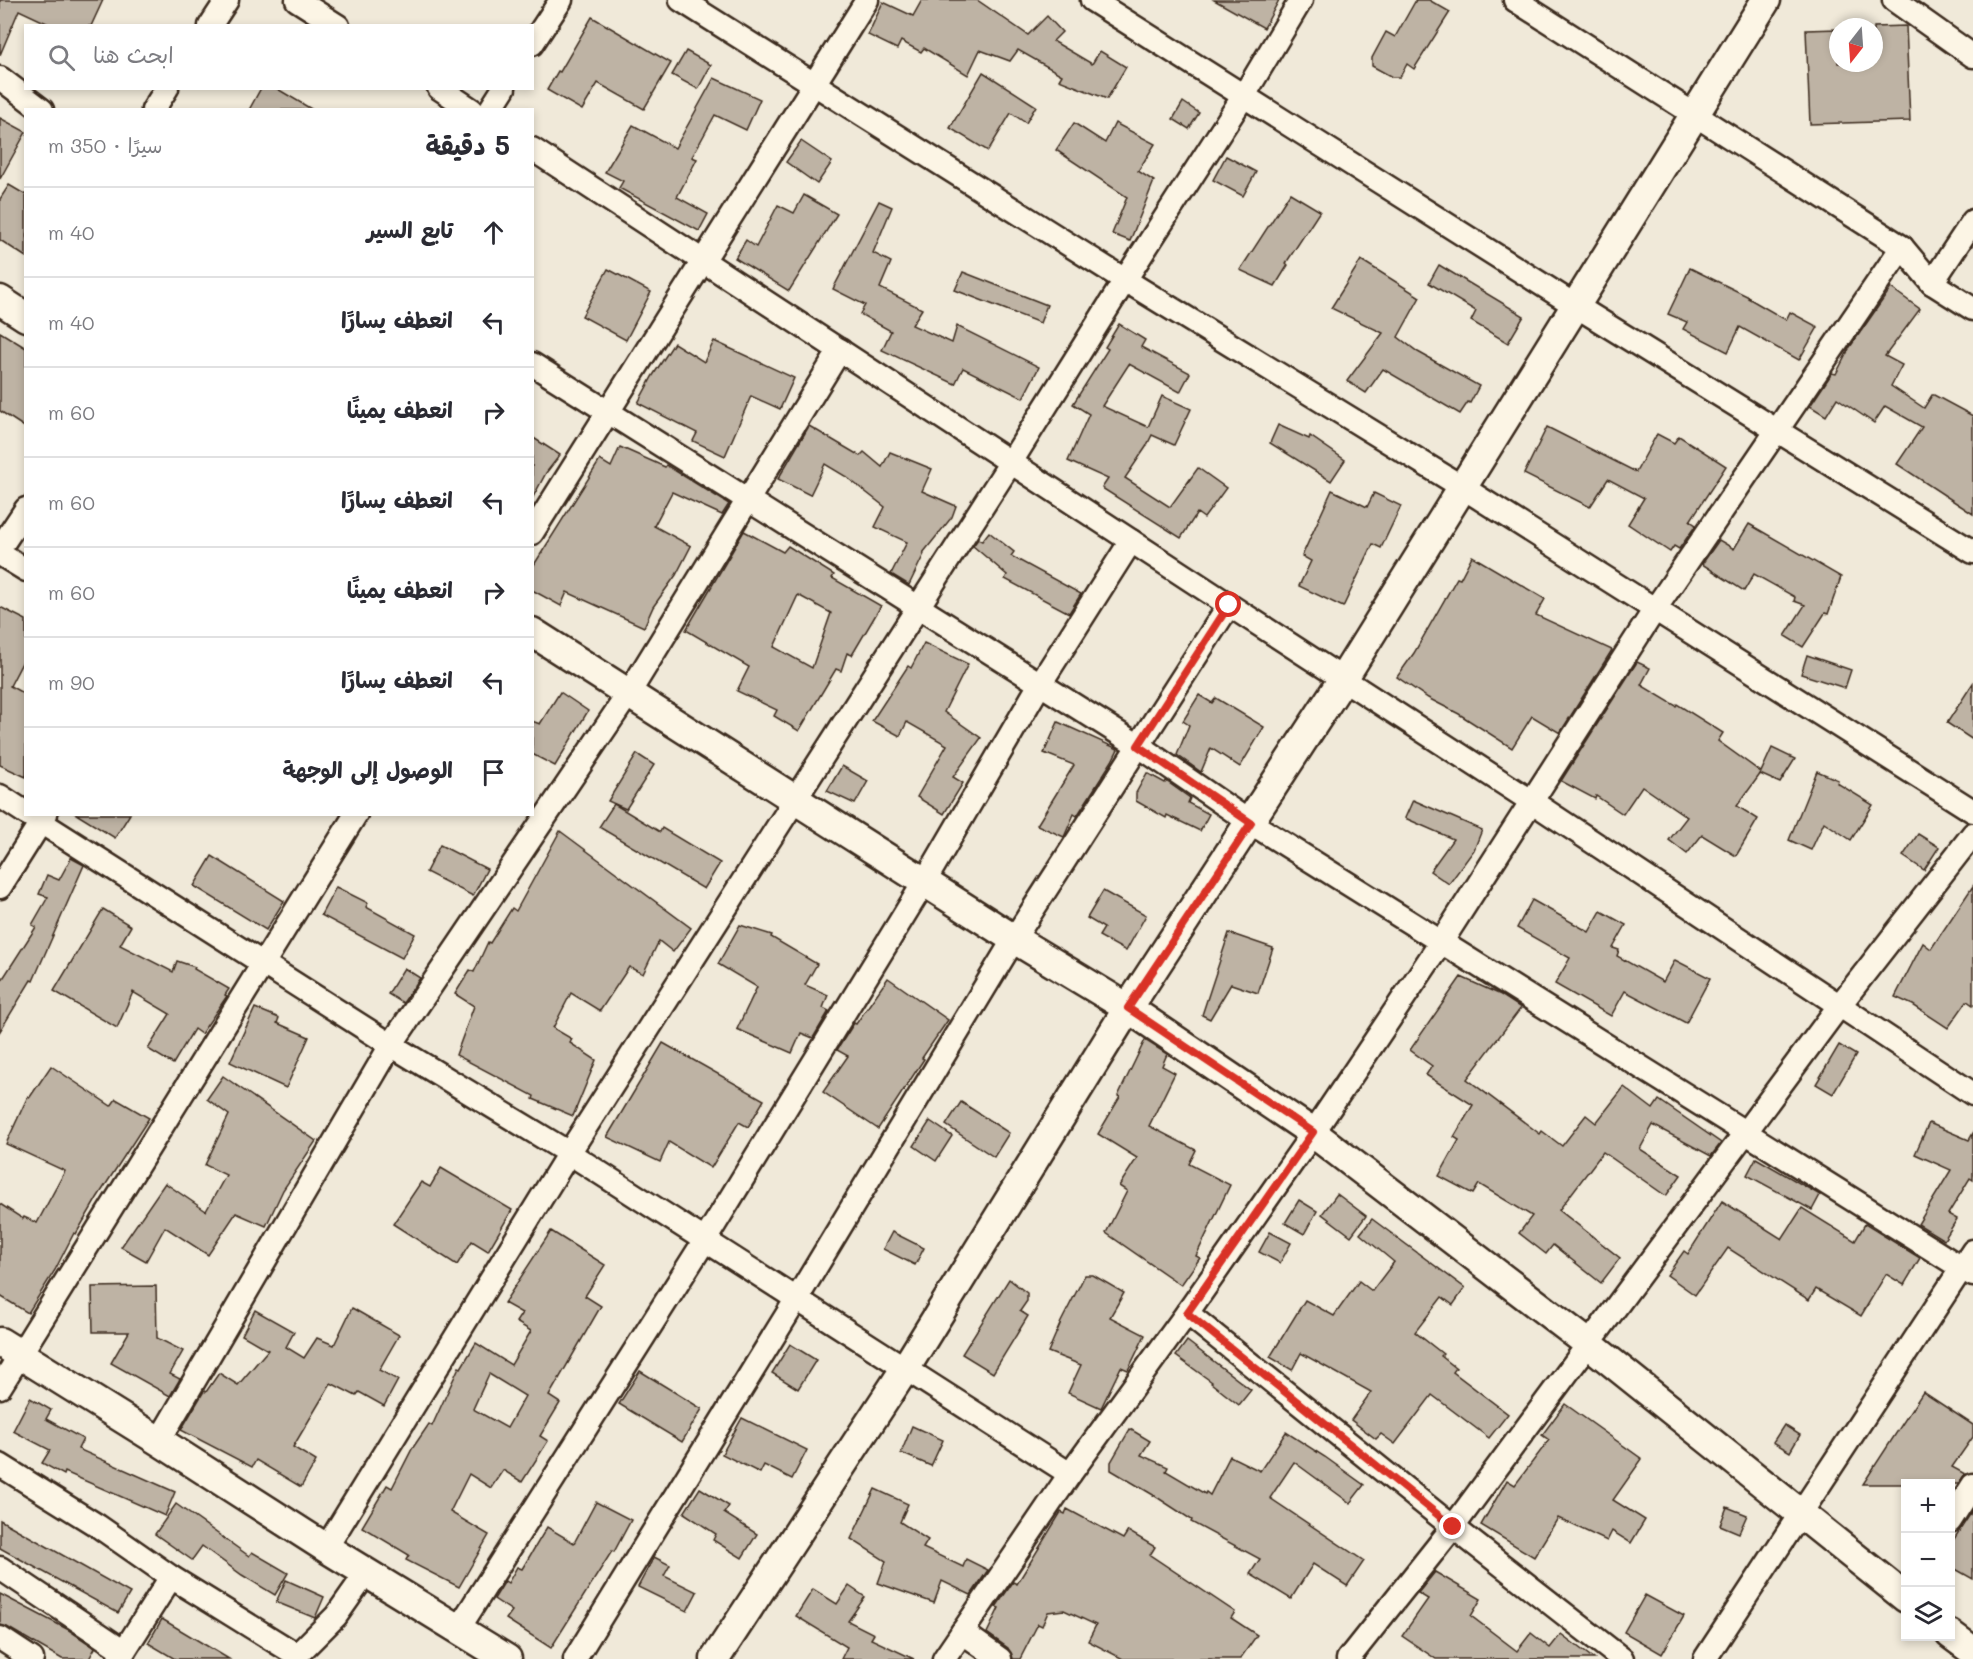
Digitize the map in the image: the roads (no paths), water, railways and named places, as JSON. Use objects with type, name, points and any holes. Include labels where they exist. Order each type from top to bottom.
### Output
[{"type":"street","points":[[211,24],[227,0]]},
{"type":"street","points":[[297,0],[330,13]]},
{"type":"street","points":[[534,41],[561,0]]},
{"type":"street","points":[[681,0],[1125,280],[1462,487],[1973,811]]},
{"type":"street","points":[[534,530],[867,0]]},
{"type":"street","points":[[1092,0],[1576,306],[1973,552]]},
{"type":"street","points":[[326,1548],[569,1153],[916,607],[1011,462],[1302,0]]},
{"type":"street","points":[[1515,0],[1902,247],[1932,283],[1973,309]]},
{"type":"street","points":[[715,1659],[905,1369],[1128,1008],[1343,679],[1766,0]]},
{"type":"street","points":[[1894,0],[1973,56]]},
{"type":"street","points":[[0,78],[39,108]]},
{"type":"street","points":[[154,108],[166,90]]},
{"type":"street","points":[[442,90],[469,108]]},
{"type":"street","points":[[491,108],[503,90]]},
{"type":"street","points":[[534,150],[1532,801],[1973,1094]]},
{"type":"street","points":[[1932,283],[1973,221]]},
{"type":"street","points":[[944,1659],[1070,1474],[1187,1313],[1313,1132],[1442,941],[1655,609],[1902,247]]},
{"type":"street","points":[[0,300],[24,316]]},
{"type":"street","points":[[159,1441],[392,1045],[629,693],[840,350]]},
{"type":"street","points":[[534,365],[1041,684],[1138,746],[1251,823],[1747,1132],[1969,1265],[1800,1513],[1705,1659]]},
{"type":"street","points":[[0,548],[24,511]]},
{"type":"street","points":[[459,1628],[705,1240],[925,881],[1041,684],[1131,541]]},
{"type":"street","points":[[0,554],[24,569]]},
{"type":"street","points":[[576,1659],[1014,939],[1229,605]]},
{"type":"street","points":[[534,633],[1014,939],[1128,1008],[1313,1132],[1590,1345],[1901,1592]]},
{"type":"street","points":[[0,796],[24,810]]},
{"type":"street","points":[[0,887],[35,816],[392,1045],[569,1153],[1070,1474]]},
{"type":"street","points":[[0,1388],[10,1349],[263,963],[355,816]]},
{"type":"street","points":[[1348,1659],[1453,1527],[1839,1006],[1973,834]]},
{"type":"street","points":[[1187,1313],[1453,1527],[1622,1659]]},
{"type":"street","points":[[10,1349],[507,1659]]},
{"type":"street","points":[[0,1465],[98,1526],[171,1577],[300,1657],[336,1616],[367,1572]]},
{"type":"street","points":[[1955,1513],[1973,1485]]},
{"type":"street","points":[[0,1568],[121,1655],[171,1577]]},
{"type":"street","points":[[962,1632],[1000,1659]]},
{"type":"street","points":[[0,1638],[32,1659]]},
{"type":"street","points":[[1955,1638],[1973,1651]]}]
